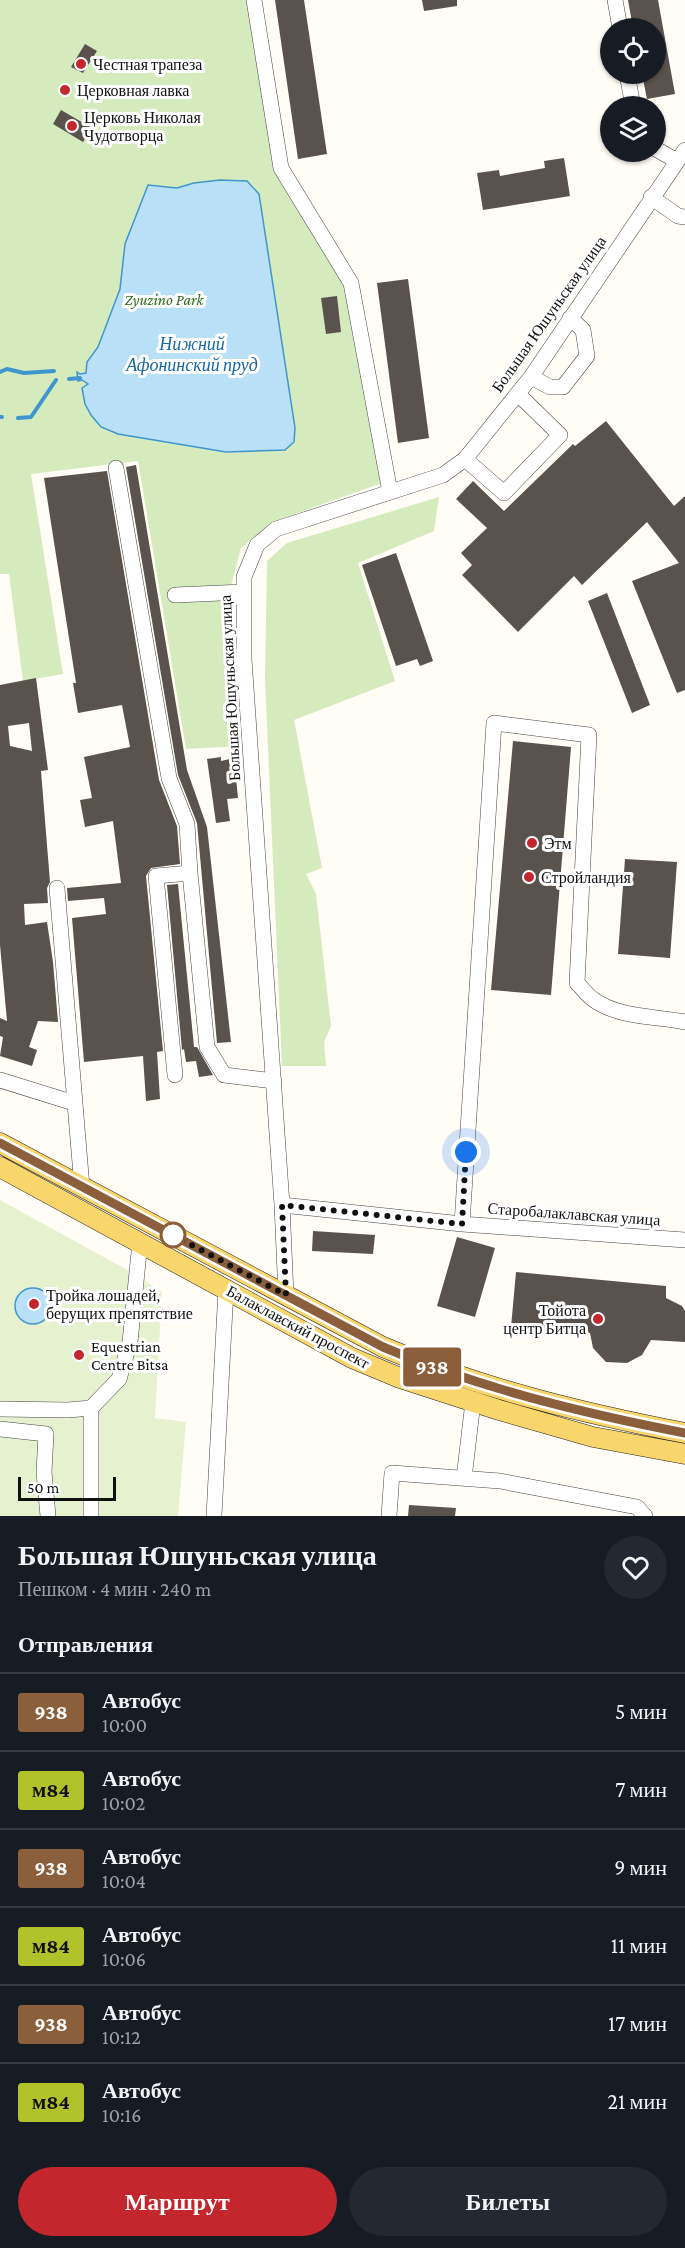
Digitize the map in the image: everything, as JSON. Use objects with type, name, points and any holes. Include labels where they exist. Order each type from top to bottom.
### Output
[{"type":"main road","name":"Балаклавский проспект","points":[[0,1143],[383,1347],[426,1365],[525,1397],[685,1433]]},
{"type":"main road","name":"Балаклавский проспект","points":[[0,1167],[352,1358],[400,1378],[473,1402],[593,1437],[685,1454]]},
{"type":"street","points":[[254,0],[281,168],[351,283],[390,492]]},
{"type":"street","points":[[615,0],[618,18]]},
{"type":"street","points":[[666,151],[681,155]]},
{"type":"street","name":"Большая Юшуньская улица","points":[[286,1295],[282,1205],[244,659],[244,577],[257,545],[276,529],[443,475],[465,459],[531,377],[681,155]]},
{"type":"street","points":[[651,197],[678,216],[685,217]]},
{"type":"street","points":[[531,377],[550,387],[563,387],[586,356],[583,330],[570,318]]},
{"type":"street","points":[[465,459],[504,493],[560,435],[518,394]]},
{"type":"street","points":[[116,468],[169,778],[187,824],[207,1047],[224,1075],[273,1081]]},
{"type":"street","points":[[175,595],[244,592]]},
{"type":"street","points":[[462,1224],[494,723],[589,735],[577,983],[594,1000],[625,1014],[662,1017],[685,1022]]},
{"type":"street","points":[[175,1075],[156,876],[190,873]]},
{"type":"street","points":[[57,888],[82,1186]]},
{"type":"street","points":[[0,1080],[74,1103]]},
{"type":"street","name":"Старобалаклавская улица","points":[[282,1205],[462,1224],[685,1240]]},
{"type":"street","points":[[0,1408],[68,1410],[91,1407],[119,1379],[130,1342],[140,1242]]},
{"type":"street","points":[[214,1516],[226,1289]]},
{"type":"street","points":[[464,1478],[473,1402]]},
{"type":"street","points":[[91,1407],[91,1516]]},
{"type":"street","points":[[0,1429],[46,1434],[44,1472],[48,1516]]},
{"type":"street","points":[[389,1516],[392,1473],[500,1481],[637,1507],[645,1516]]},
{"type":"green space","name":"Zyuzino Park","points":[[0,0],[253,0],[281,176],[346,285],[382,483],[272,522],[241,548],[230,589],[239,746],[186,749],[138,461],[31,474],[63,674],[23,681],[9,574],[0,574]]},
{"type":"green space","points":[[439,497],[434,531],[358,563],[395,681],[294,720],[322,868],[306,874],[316,894],[331,1026],[324,1042],[326,1066],[282,1066],[265,679],[267,561],[287,543]]},
{"type":"green space","name":"Equestrian Centre Bitsa","points":[[0,1200],[131,1272],[162,1292],[155,1418],[186,1422],[178,1516],[0,1516]]},
{"type":"water","name":"Нижний Афонинский пруд","points":[[220,180],[247,181],[259,194],[295,428],[294,442],[285,450],[226,452],[118,434],[101,427],[91,415],[85,404],[82,388],[88,384],[82,380],[78,381],[77,372],[86,373],[87,362],[98,347],[120,289],[125,244],[148,185],[177,188],[194,183]]},
{"type":"water","points":[[33,1288],[46,1293],[51,1306],[46,1319],[33,1324],[20,1319],[15,1306],[20,1293]]},
{"type":"building","points":[[275,0],[304,0],[327,154],[298,159]]},
{"type":"building","points":[[422,0],[457,0],[457,6],[424,11]]},
{"type":"building","points":[[628,0],[658,0],[661,18],[631,18]]},
{"type":"building","points":[[85,44],[97,51],[83,73],[71,67]]},
{"type":"building","points":[[666,44],[675,94],[646,96],[644,84],[666,84]]},
{"type":"building","name":"Церковь Николая Чудотворца","points":[[61,110],[92,128],[83,142],[53,124]]},
{"type":"building","points":[[564,158],[570,196],[483,210],[477,173],[499,170],[500,176],[545,168],[544,161]]},
{"type":"building","points":[[408,279],[429,438],[398,443],[377,283]]},
{"type":"building","points":[[337,296],[341,332],[326,334],[321,298]]},
{"type":"building","points":[[606,421],[674,506],[685,496],[685,690],[677,693],[632,581],[679,563],[647,522],[582,585],[574,576],[518,632],[462,575],[472,565],[461,553],[487,528],[456,499],[473,481],[504,511],[573,444],[575,446]]},
{"type":"building","points":[[136,465],[187,770],[207,827],[231,1042],[217,1043],[197,823],[178,775],[126,467]]},
{"type":"building","points":[[107,471],[159,780],[177,826],[180,864],[151,868],[146,876],[163,1051],[157,1052],[160,1099],[146,1101],[143,1056],[84,1062],[72,918],[106,914],[104,898],[68,901],[67,888],[121,883],[113,821],[85,827],[80,800],[92,798],[84,757],[130,747],[122,705],[78,713],[73,683],[76,683],[44,478]]},
{"type":"building","points":[[396,553],[433,661],[420,666],[417,659],[396,666],[362,565]]},
{"type":"building","points":[[607,593],[650,705],[632,713],[588,601]]},
{"type":"building","points":[[36,678],[48,770],[41,771],[50,882],[47,888],[48,903],[24,904],[25,925],[47,922],[58,1022],[38,1021],[29,1047],[37,1050],[32,1066],[0,1056],[3,1037],[0,1036],[0,1018],[7,1021],[0,945],[0,685]],"holes":[[[29,723],[32,751],[10,746],[8,726]]]},
{"type":"building","points":[[513,741],[571,747],[551,995],[491,990]]},
{"type":"building","points":[[221,757],[221,761],[234,758],[238,798],[227,799],[230,821],[216,823],[207,759]]},
{"type":"building","points":[[625,859],[677,862],[670,958],[618,954]]},
{"type":"building","points":[[178,884],[194,1047],[197,1047],[213,1075],[199,1077],[196,1061],[186,1062],[184,1049],[182,1050],[167,885]]},
{"type":"building","points":[[313,1231],[375,1235],[373,1254],[312,1251]]},
{"type":"building","points":[[457,1237],[495,1248],[475,1317],[437,1306]]},
{"type":"building","name":"Тойота центр Битца","points":[[516,1272],[666,1286],[666,1298],[682,1306],[685,1311],[685,1342],[651,1340],[642,1355],[627,1363],[606,1362],[593,1348],[590,1333],[511,1327]]},
{"type":"building","points":[[409,1505],[456,1508],[455,1516],[408,1516]]},
{"type":"waterway","points":[[0,372],[7,369],[24,373],[54,371]]},
{"type":"waterway","points":[[69,379],[80,378]]},
{"type":"waterway","points":[[18,418],[31,417],[56,380]]},
{"type":"bus line","name":"938","points":[[0,1143],[383,1347],[426,1365],[525,1397],[685,1433]]},
{"type":"place","name":"Честная трапеза","points":[[81,64]]},
{"type":"place","name":"Церковная лавка","points":[[65,90]]},
{"type":"place","name":"Церковь Николая Чудотворца","points":[[72,126]]},
{"type":"place","name":"Этм","points":[[532,843]]},
{"type":"place","name":"Стройландия","points":[[529,877]]},
{"type":"place","name":"Тройка лошадей, берущих препятствие","points":[[34,1304]]},
{"type":"place","name":"Тойота центр Битца","points":[[598,1319]]},
{"type":"place","name":"Equestrian Centre Bitsa","points":[[79,1355]]},
{"type":"route","points":[[173,1235],[286,1295],[282,1205],[462,1224],[466,1152]]}]
